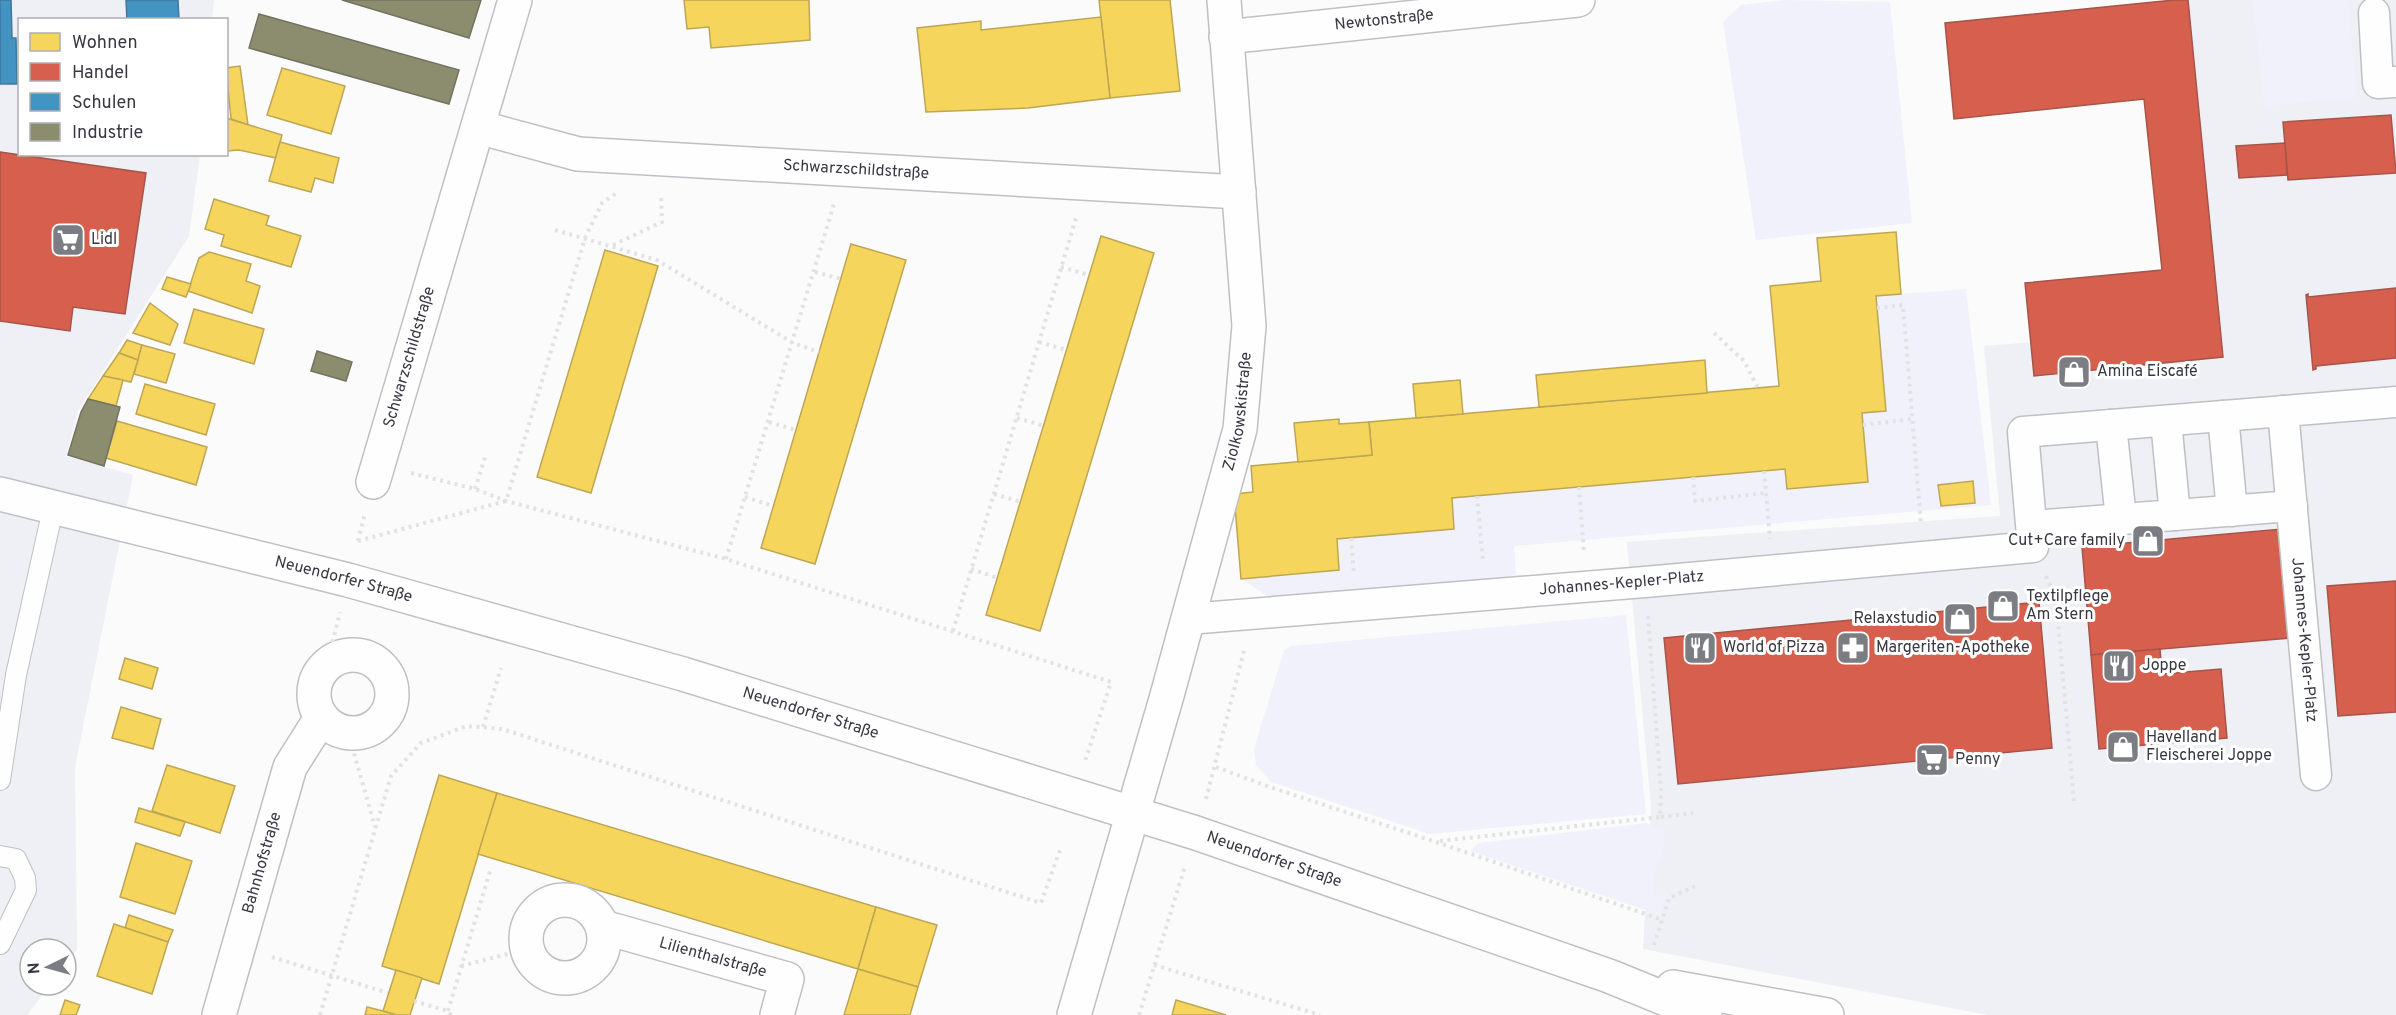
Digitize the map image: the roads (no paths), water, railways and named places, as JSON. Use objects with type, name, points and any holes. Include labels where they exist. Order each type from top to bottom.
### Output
[{"type":"street","name":"Schwarzschildstraße","points":[[376,473],[515,0]]},
{"type":"street","name":"Ziolkowskistraße","points":[[1132,813],[1240,429],[1249,326],[1224,0]]},
{"type":"street","name":"Newtonstraße","points":[[1226,37],[1578,0]]},
{"type":"street","points":[[2374,13],[2378,83],[2396,82]]},
{"type":"street","name":"Schwarzschildstraße","points":[[478,127],[579,154],[1239,192]]},
{"type":"street","points":[[2032,537],[2023,432],[2396,402]]},
{"type":"street","name":"Johannes-Kepler-Platz","points":[[2283,411],[2316,775]]},
{"type":"street","points":[[2223,416],[2232,511]]},
{"type":"street","points":[[2166,420],[2175,515]]},
{"type":"street","points":[[2111,425],[2121,519]]},
{"type":"street","name":"Neuendorfer Straße","points":[[0,494],[348,580],[672,671],[1196,833],[1609,976],[1704,1015]]},
{"type":"street","name":"Johannes-Kepler-Platz","points":[[1188,619],[1924,557],[2121,519],[2292,506]]},
{"type":"street","name":"Bahnhofstraße","points":[[219,1015],[290,767],[335,725]]},
{"type":"street","points":[[1074,1015],[1132,813]]},
{"type":"street","points":[[568,900],[583,904],[595,914],[603,927],[604,943],[599,958],[589,970],[575,977],[560,978],[545,973],[533,963],[526,950],[525,935],[530,921],[539,909],[552,901],[568,900]]},
{"type":"street","name":"Lilienthalstraße","points":[[603,927],[642,936],[787,979],[777,1015]]},
{"type":"street","name":"Neuendorfer Straße","points":[[1609,976],[1827,1015]]},
{"type":"lane","points":[[0,780],[9,668],[53,508]]},
{"type":"lane","points":[[0,856],[16,859],[25,878],[26,891],[0,944]]},
{"type":"place","name":"Lidl","points":[[68,240]]},
{"type":"place","name":"Amina Eiscafé","points":[[2074,372]]},
{"type":"place","name":"Cut+Care family","points":[[2148,541]]},
{"type":"place","name":"Textilpflege Am Stern","points":[[2003,606]]},
{"type":"place","name":"Relaxstudio","points":[[1960,619]]},
{"type":"place","name":"World of Pizza","points":[[1700,648]]},
{"type":"place","name":"Margeriten-Apotheke","points":[[1853,648]]},
{"type":"place","name":"Joppe","points":[[2119,666]]},
{"type":"place","name":"Havelland Fleischerei Joppe","points":[[2123,747]]},
{"type":"place","name":"Penny","points":[[1932,760]]}]
